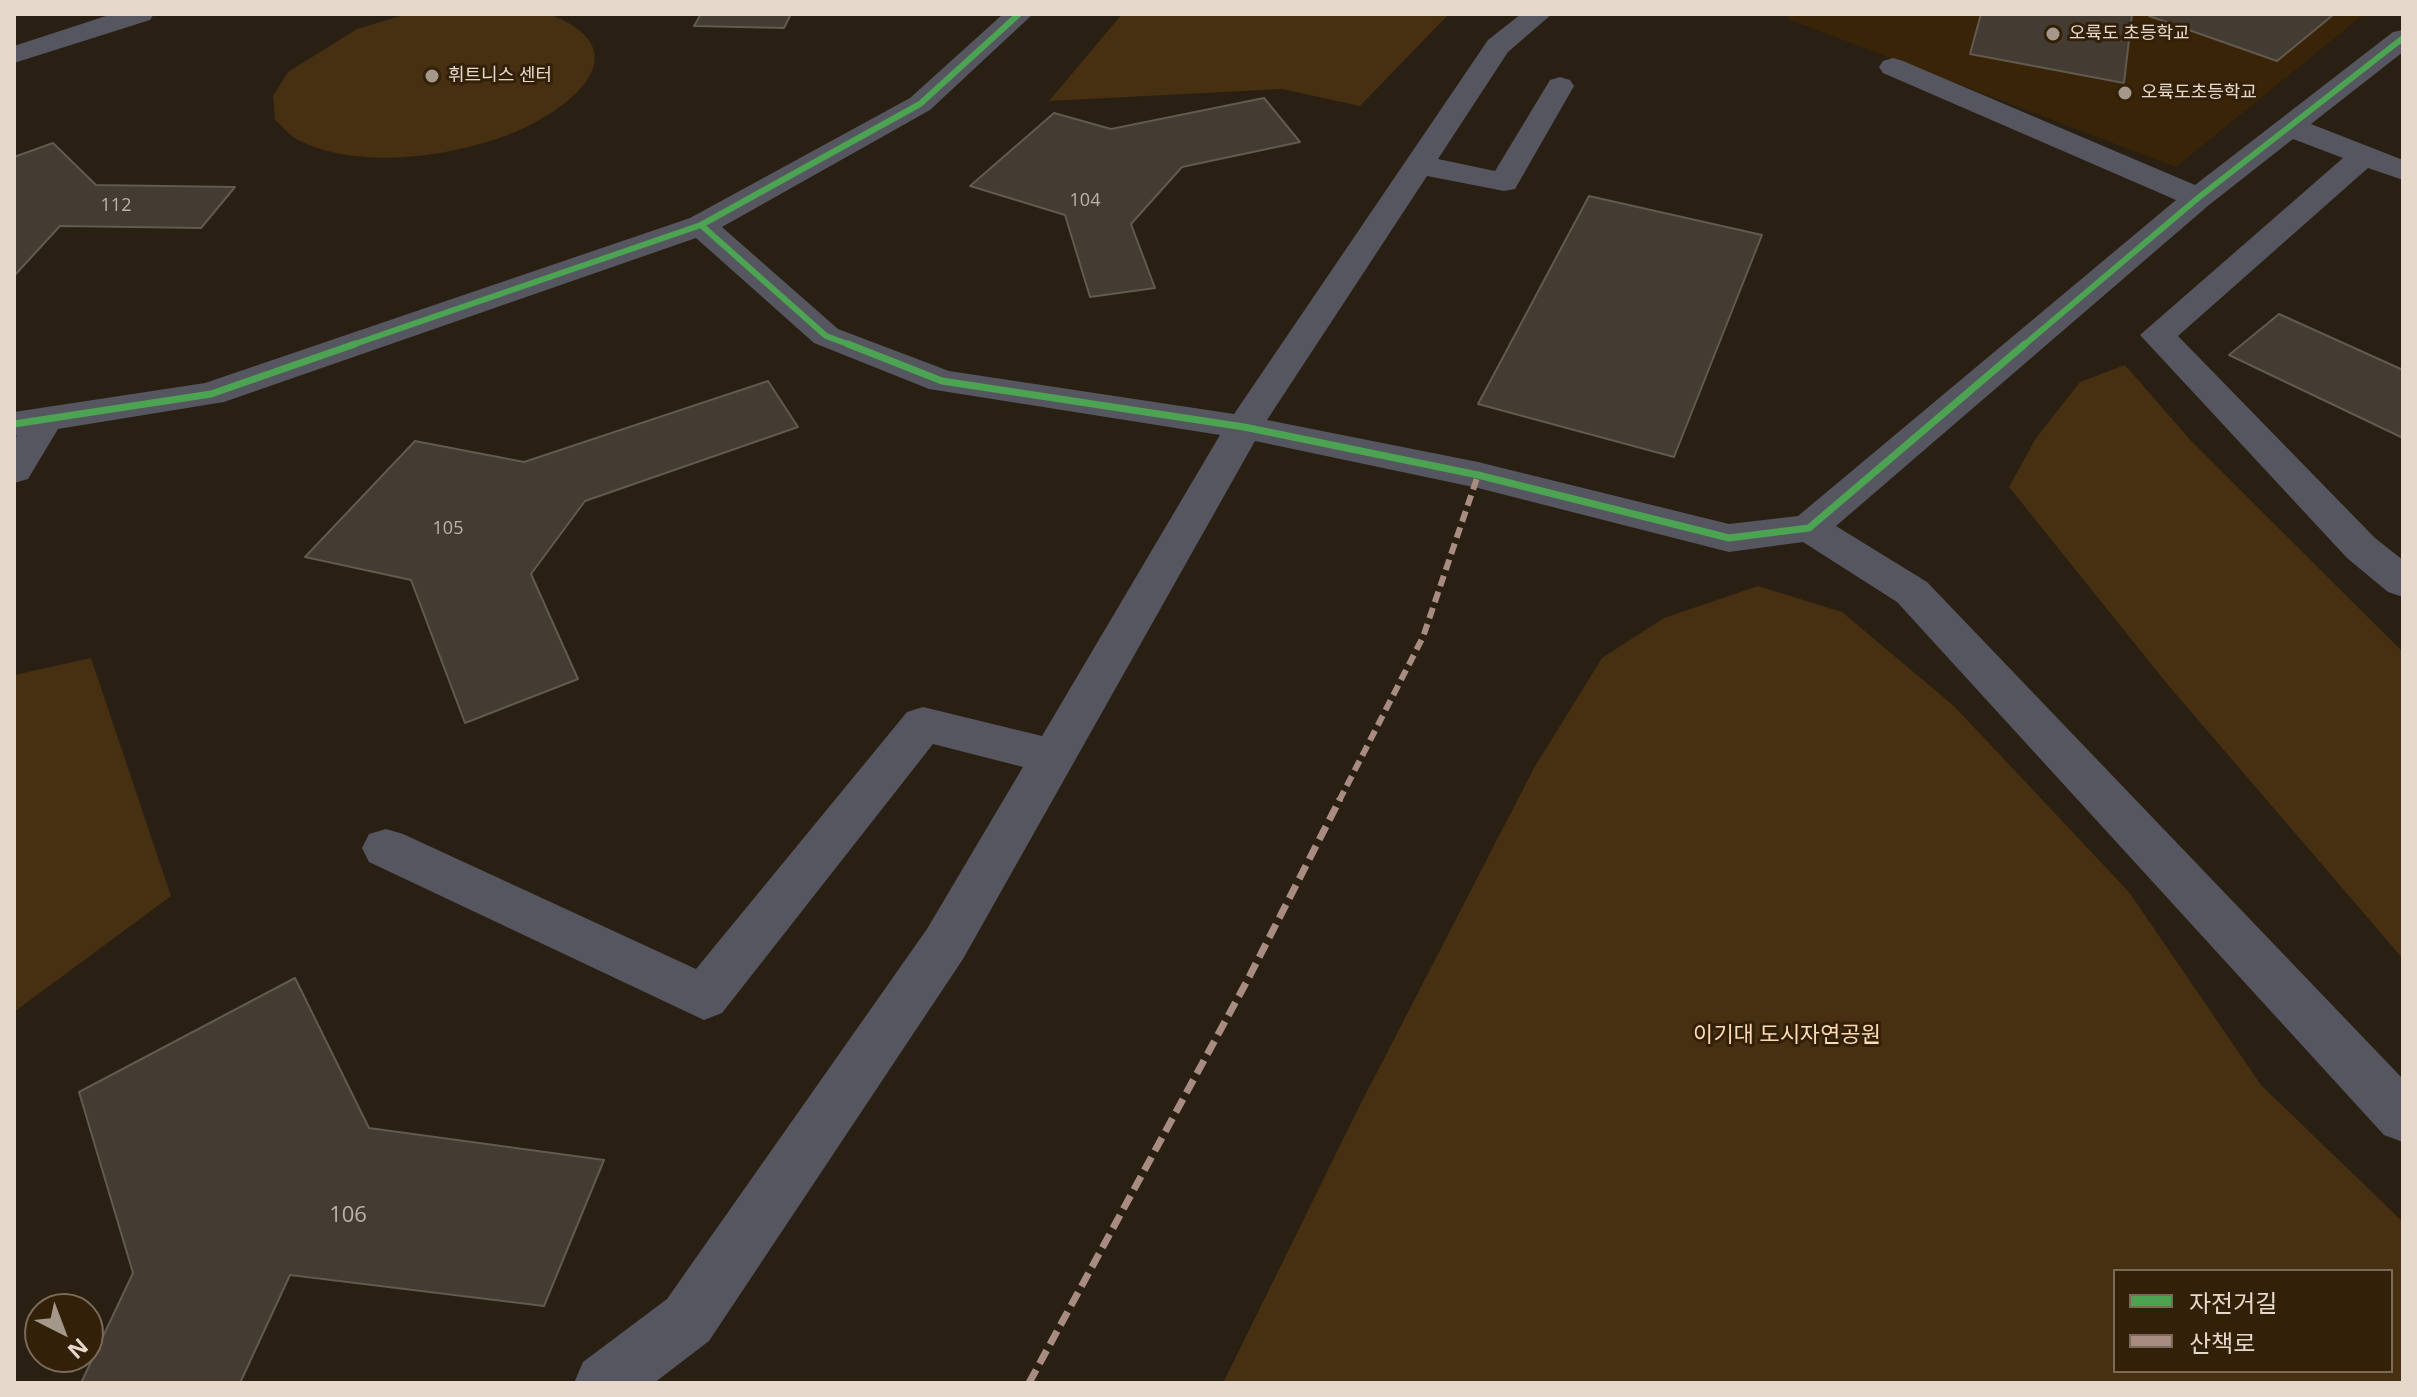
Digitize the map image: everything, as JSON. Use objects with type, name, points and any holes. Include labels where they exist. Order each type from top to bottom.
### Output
[{"type":"street","points":[[14,55],[140,14]]},
{"type":"street","points":[[14,470],[30,422],[211,394],[701,225],[920,104],[1019,14]]},
{"type":"street","points":[[604,1383],[688,1320],[945,944],[1244,427],[1498,46],[1538,14]]},
{"type":"street","points":[[701,225],[826,336],[942,381],[1244,427],[1478,475],[1729,538],[1809,528],[2198,198],[2403,38]]},
{"type":"street","points":[[1893,67],[2198,198]]},
{"type":"street","points":[[1419,165],[1504,182],[1560,86]]},
{"type":"street","points":[[2288,126],[2403,171]]},
{"type":"street","points":[[2364,156],[2158,335],[2361,548],[2403,582]]},
{"type":"street","points":[[1809,528],[1912,592],[2403,1117]]},
{"type":"street","points":[[386,848],[704,997],[923,724],[1053,757]]},
{"type":"shaded area","name":"오륙도초등학교","points":[[1790,14],[2364,14],[2176,167],[1788,19]]},
{"type":"green space","name":"휘트니스 센터","points":[[407,14],[549,14],[579,30],[593,48],[594,66],[584,84],[567,102],[545,117],[497,139],[449,151],[397,158],[345,155],[295,138],[275,120],[273,96],[288,72],[357,29]]},
{"type":"green space","points":[[1122,14],[1449,14],[1360,106],[1282,89],[1049,101]]},
{"type":"green space","points":[[2125,365],[2193,443],[2403,652],[2403,959],[2168,685],[2009,487],[2036,438],[2080,382]]},
{"type":"green space","name":"이기대 도시자연공원","points":[[1758,586],[1842,612],[1954,706],[2129,892],[2261,1085],[2403,1222],[2403,1383],[1223,1383],[1358,1109],[1534,768],[1602,658],[1664,618]]},
{"type":"green space","points":[[91,658],[171,896],[14,1012],[14,675]]},
{"type":"building","points":[[701,14],[791,14],[784,28],[694,26]]},
{"type":"building","name":"오륙도 초등학교","points":[[1981,14],[2132,14],[2124,83],[1970,54]]},
{"type":"building","name":"오륙도 초등학교","points":[[2333,15],[2277,61],[2149,16]]},
{"type":"building","points":[[1264,98],[1300,142],[1182,167],[1131,224],[1155,288],[1090,297],[1065,215],[970,186],[1054,113],[1111,129]]},
{"type":"building","points":[[53,143],[96,185],[235,187],[201,228],[60,226],[14,276],[14,157]]},
{"type":"building","points":[[1589,196],[1762,235],[1674,457],[1478,404]]},
{"type":"building","points":[[2279,314],[2403,370],[2403,438],[2229,355]]},
{"type":"building","points":[[768,381],[798,427],[585,501],[531,574],[578,679],[465,723],[411,580],[305,557],[415,441],[524,462]]},
{"type":"building","points":[[295,978],[369,1128],[604,1160],[544,1306],[290,1275],[240,1383],[81,1383],[86,1373],[104,1373],[104,1334],[133,1273],[79,1092]]},
{"type":"marked path","points":[[1029,1383],[1247,981],[1423,637],[1478,475]]},
{"type":"cycle path","points":[[14,424],[211,394],[701,225],[920,104],[1019,14]]},
{"type":"cycle path","points":[[701,225],[826,336],[942,381],[1244,427],[1478,475],[1729,538],[1809,528],[2198,198],[2403,38]]},
{"type":"place","name":"오륙도 초등학교","points":[[2053,34]]},
{"type":"place","name":"휘트니스 센터","points":[[432,76]]},
{"type":"place","name":"오륙도초등학교","points":[[2125,93]]}]
